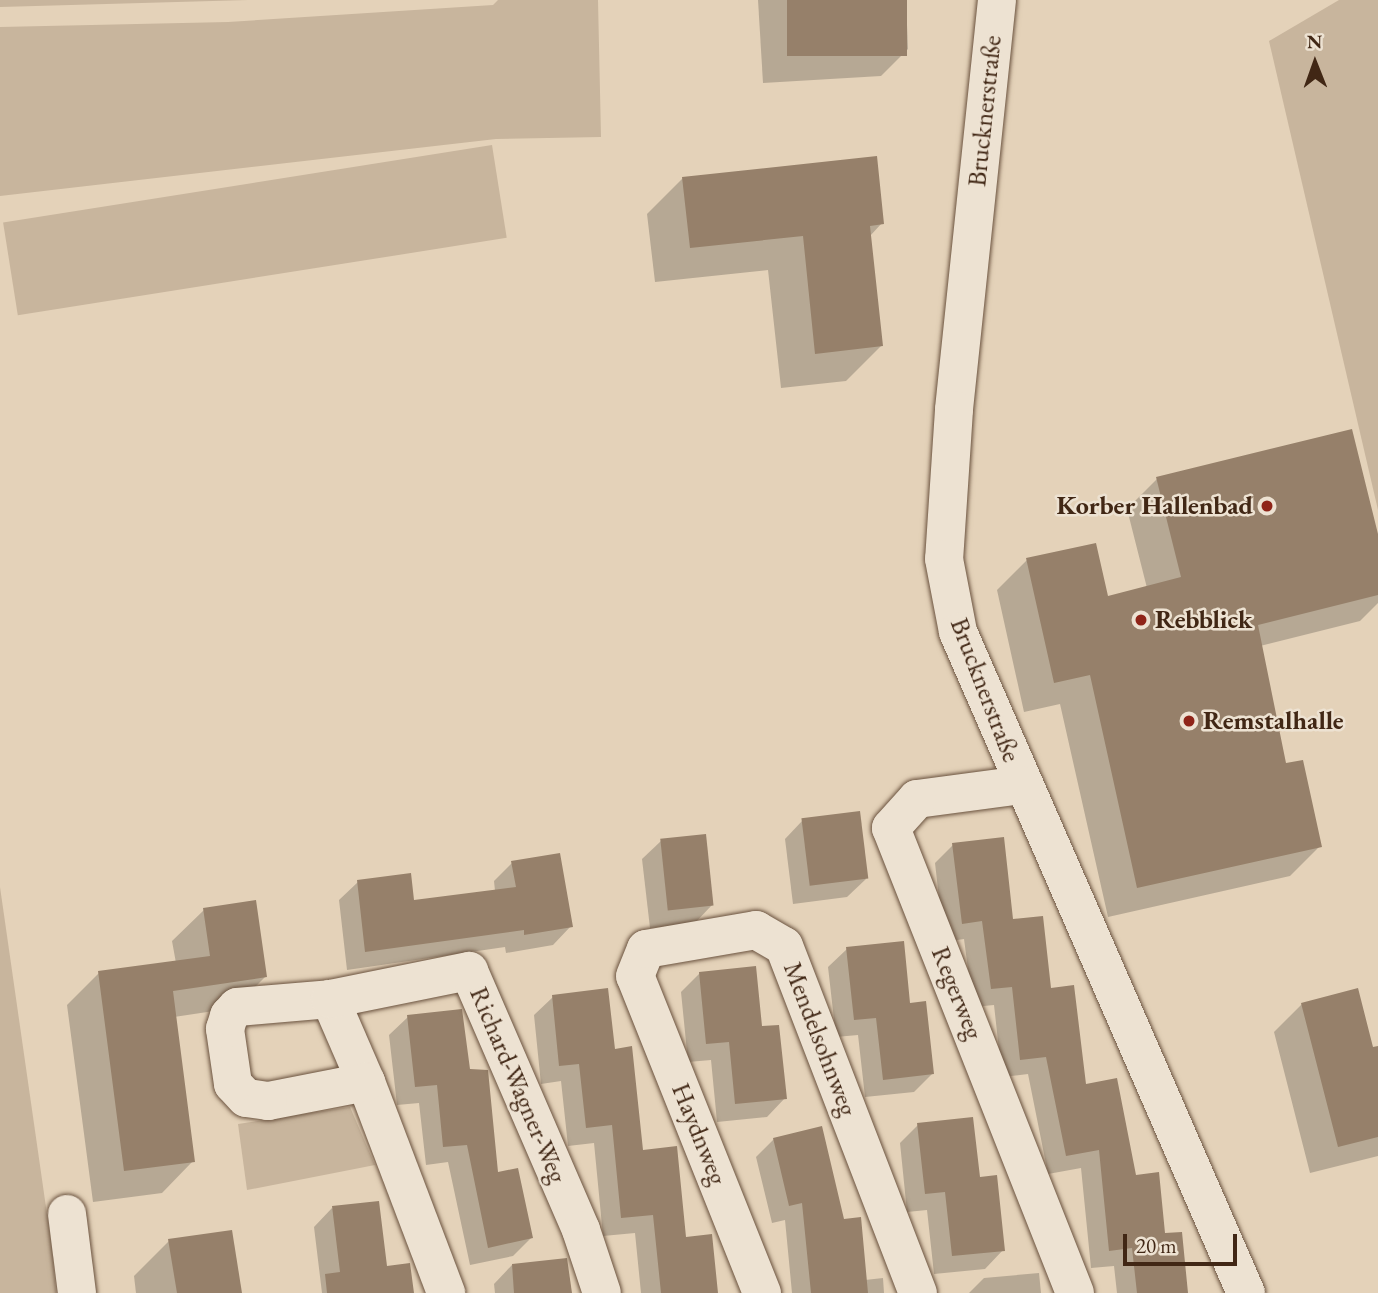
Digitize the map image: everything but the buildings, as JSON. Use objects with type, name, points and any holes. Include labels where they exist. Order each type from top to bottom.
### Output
[{"type":"street","name":"Brucknerstraße","points":[[997,0],[954,410],[944,559],[958,632],[1022,785],[1246,1293]]},
{"type":"street","name":"Regerweg","points":[[1022,785],[918,799],[891,828],[1075,1293]]},
{"type":"street","name":"Mendelsohnweg","points":[[635,976],[646,949],[756,930],[784,946],[918,1293]]},
{"type":"street","name":"Richard-Wagner-Weg","points":[[330,999],[469,971],[581,1230],[602,1293]]},
{"type":"street","name":"Haydnweg","points":[[635,976],[762,1293]]},
{"type":"street","points":[[366,1083],[268,1101],[246,1098],[233,1084],[225,1029],[229,1016],[237,1007],[330,999],[366,1083],[446,1293]]},
{"type":"street","points":[[67,1214],[77,1293]]},
{"type":"shaded area","points":[[0,0],[248,0],[0,7]]},
{"type":"shaded area","points":[[498,0],[598,0],[601,137],[496,139],[0,196],[0,27],[228,22],[493,5]]},
{"type":"shaded area","points":[[1339,0],[1378,0],[1378,510],[1269,41]]},
{"type":"shaded area","points":[[492,145],[507,238],[18,315],[3,222]]},
{"type":"shaded area","points":[[0,887],[52,1249],[56,1293],[0,1293]]},
{"type":"shaded area","points":[[350,1107],[375,1165],[247,1190],[238,1124]]},
{"type":"place","name":"Korber Hallenbad","points":[[1267,506]]},
{"type":"place","name":"Rebblick","points":[[1141,620]]},
{"type":"place","name":"Remstalhalle","points":[[1189,721]]}]
